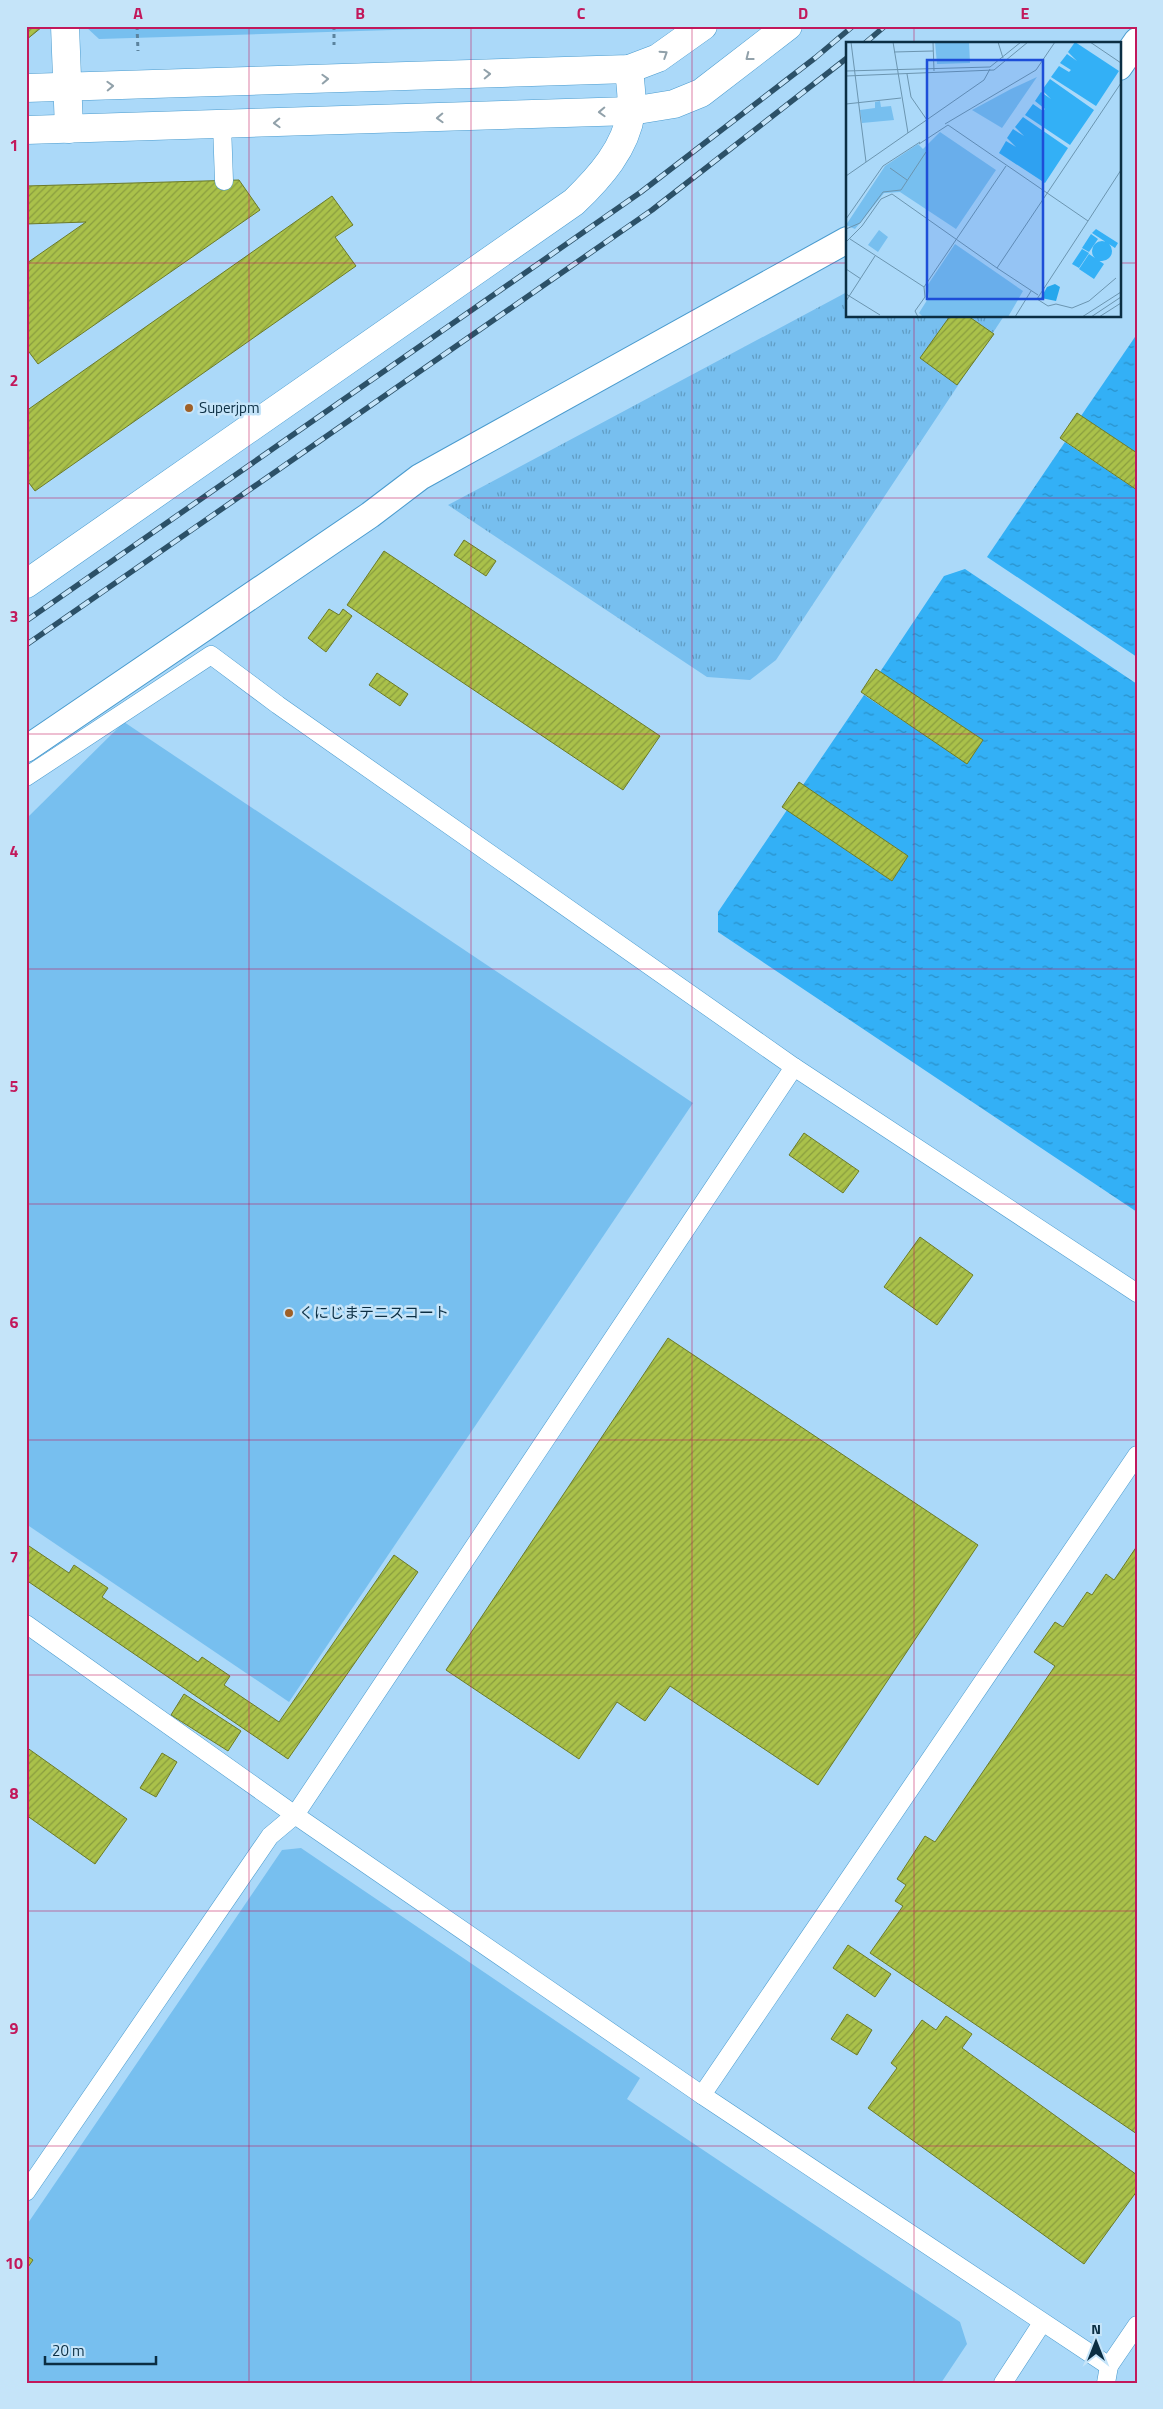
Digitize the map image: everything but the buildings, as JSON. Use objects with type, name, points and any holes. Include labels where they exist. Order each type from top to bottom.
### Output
[{"type":"street","points":[[65,26],[69,129]]},
{"type":"street","points":[[26,88],[630,69],[658,58],[703,26]]},
{"type":"street","points":[[26,130],[631,111],[674,104],[701,93],[788,26]]},
{"type":"street","points":[[1120,66],[1137,41]]},
{"type":"street","points":[[26,584],[574,202],[589,188],[623,140],[631,111],[630,69]]},
{"type":"street","points":[[26,749],[370,515],[420,477],[846,241]]},
{"type":"lane","points":[[222,124],[224,181]]},
{"type":"lane","points":[[26,777],[211,655],[794,1067],[1137,1293]]},
{"type":"lane","points":[[26,2192],[270,1836],[295,1815],[794,1067]]},
{"type":"lane","points":[[702,2095],[1137,1455]]},
{"type":"lane","points":[[26,1624],[295,1815],[702,2095],[1042,2323],[1107,2374],[1137,2325]]},
{"type":"lane","points":[[1003,2383],[1042,2323]]},
{"type":"path","points":[[137,26],[138,51]]},
{"type":"path","points":[[334,26],[334,45]]},
{"type":"green space","points":[[85,26],[425,26],[425,29],[99,39]]},
{"type":"green space","points":[[846,293],[846,318],[1003,318],[776,660],[750,680],[707,677],[448,505]]},
{"type":"green space","name":"くにじまテニスコート","points":[[124,722],[693,1103],[289,1702],[26,1524],[26,819]]},
{"type":"green space","points":[[301,1848],[640,2078],[627,2099],[960,2322],[967,2344],[941,2383],[26,2383],[26,2226],[282,1850]]},
{"type":"water","points":[[1137,334],[1137,453],[1081,416]]},
{"type":"water","points":[[1065,442],[1137,490],[1137,657],[987,557]]},
{"type":"water","points":[[965,569],[1137,684],[1137,1212],[718,932],[718,912],[787,810],[892,881],[908,856],[803,785],[864,695],[967,763],[983,740],[880,672],[944,576]]},
{"type":"railway","points":[[26,621],[641,192],[815,58],[853,26]]},
{"type":"railway","points":[[866,42],[885,26]]},
{"type":"railway","points":[[26,645],[652,210],[846,59]]},
{"type":"place","name":"Superjpm","points":[[189,408]]},
{"type":"place","name":"くにじまテニスコート","points":[[289,1313]]}]
